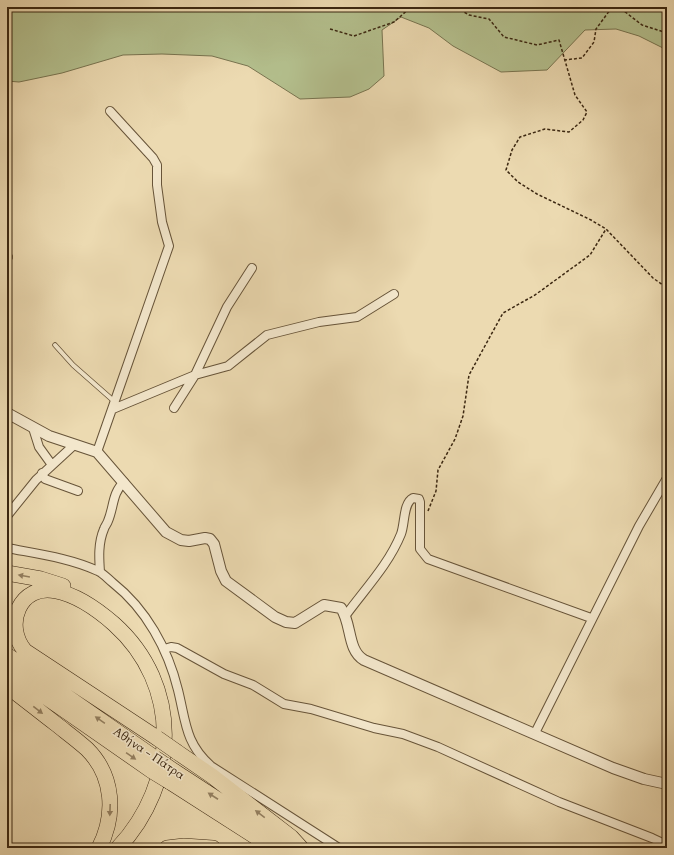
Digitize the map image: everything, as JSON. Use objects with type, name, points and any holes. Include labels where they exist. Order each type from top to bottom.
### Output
[{"type":"highway","points":[[7,573],[41,579],[65,586],[100,605],[131,632],[147,653],[158,674],[166,695],[170,717],[171,740],[169,763],[164,786],[155,809],[142,830],[127,848]]},
{"type":"highway","points":[[118,848],[128,838],[146,812],[153,798],[161,771],[164,748],[164,725],[162,705],[156,685],[147,666],[134,646],[117,627],[97,611],[75,598],[55,590],[39,591],[25,600],[18,610],[14,621],[16,638],[25,651],[157,738],[177,752],[212,776],[291,837],[301,848]]},
{"type":"highway","name":"Αθήνα - Πάτρα","points":[[7,655],[154,765]]},
{"type":"highway","name":"Αθήνα - Πάτρα","points":[[7,670],[154,765],[292,848]]},
{"type":"highway","points":[[7,686],[78,742],[94,757],[100,766],[108,786],[111,808],[108,829],[99,848]]},
{"type":"highway","name":"Αθήνα - Πάτρα","points":[[172,776],[273,848]]},
{"type":"highway","points":[[167,848],[184,846],[213,848]]},
{"type":"street","points":[[97,452],[169,246],[162,222],[157,185],[158,165],[110,111]]},
{"type":"street","points":[[174,408],[195,375],[227,307],[252,268]]},
{"type":"street","points":[[114,406],[195,375],[228,366],[267,335],[319,322],[357,317],[394,294]]},
{"type":"street","points":[[7,412],[33,428],[74,445],[97,452],[166,532],[174,537],[189,541],[205,538],[210,539],[214,544],[221,571],[226,581],[275,617],[286,622],[295,623],[302,620],[320,607],[328,604],[341,608],[346,615],[354,651],[358,656],[620,771],[667,784]]},
{"type":"street","points":[[33,428],[39,446],[52,465]]},
{"type":"street","points":[[7,516],[42,474],[74,445]]},
{"type":"street","points":[[42,474],[45,479],[78,491]]},
{"type":"street","points":[[534,733],[591,618],[639,526],[667,478]]},
{"type":"street","points":[[100,572],[99,549],[104,528],[108,522],[113,499],[118,487],[124,482]]},
{"type":"street","points":[[346,615],[380,571],[397,543],[403,530],[408,504],[413,498],[418,499],[420,502],[420,549],[422,555],[428,559],[591,618]]},
{"type":"street","points":[[7,548],[77,562],[100,572],[131,600],[155,631],[164,649],[176,680],[187,732],[198,755],[211,766],[339,848]]},
{"type":"street","points":[[164,649],[171,647],[177,648],[224,674],[253,685],[284,704],[311,708],[374,728],[403,734],[438,747],[559,802],[667,845]]},
{"type":"lane","points":[[56,346],[114,406]]},
{"type":"path","points":[[330,29],[354,36],[394,22],[411,7]]},
{"type":"path","points":[[456,7],[469,15],[489,19],[504,37],[536,45],[558,40],[575,95],[587,112],[583,120],[569,132],[545,129],[520,137],[512,150],[506,170],[518,182],[537,194],[591,220],[606,229],[653,278],[667,288]]},
{"type":"path","points":[[564,60],[582,58],[594,42],[596,29],[610,10],[624,11],[642,25],[667,33]]},
{"type":"path","points":[[428,512],[436,491],[438,470],[455,439],[463,416],[469,375],[503,313],[535,295],[590,256],[606,229]]},
{"type":"green space","points":[[7,7],[667,7],[667,50],[639,36],[616,29],[585,30],[547,70],[501,72],[453,46],[429,28],[401,17],[382,30],[384,76],[369,89],[350,97],[300,99],[248,66],[212,56],[162,54],[123,55],[62,73],[19,82],[7,81]]}]
